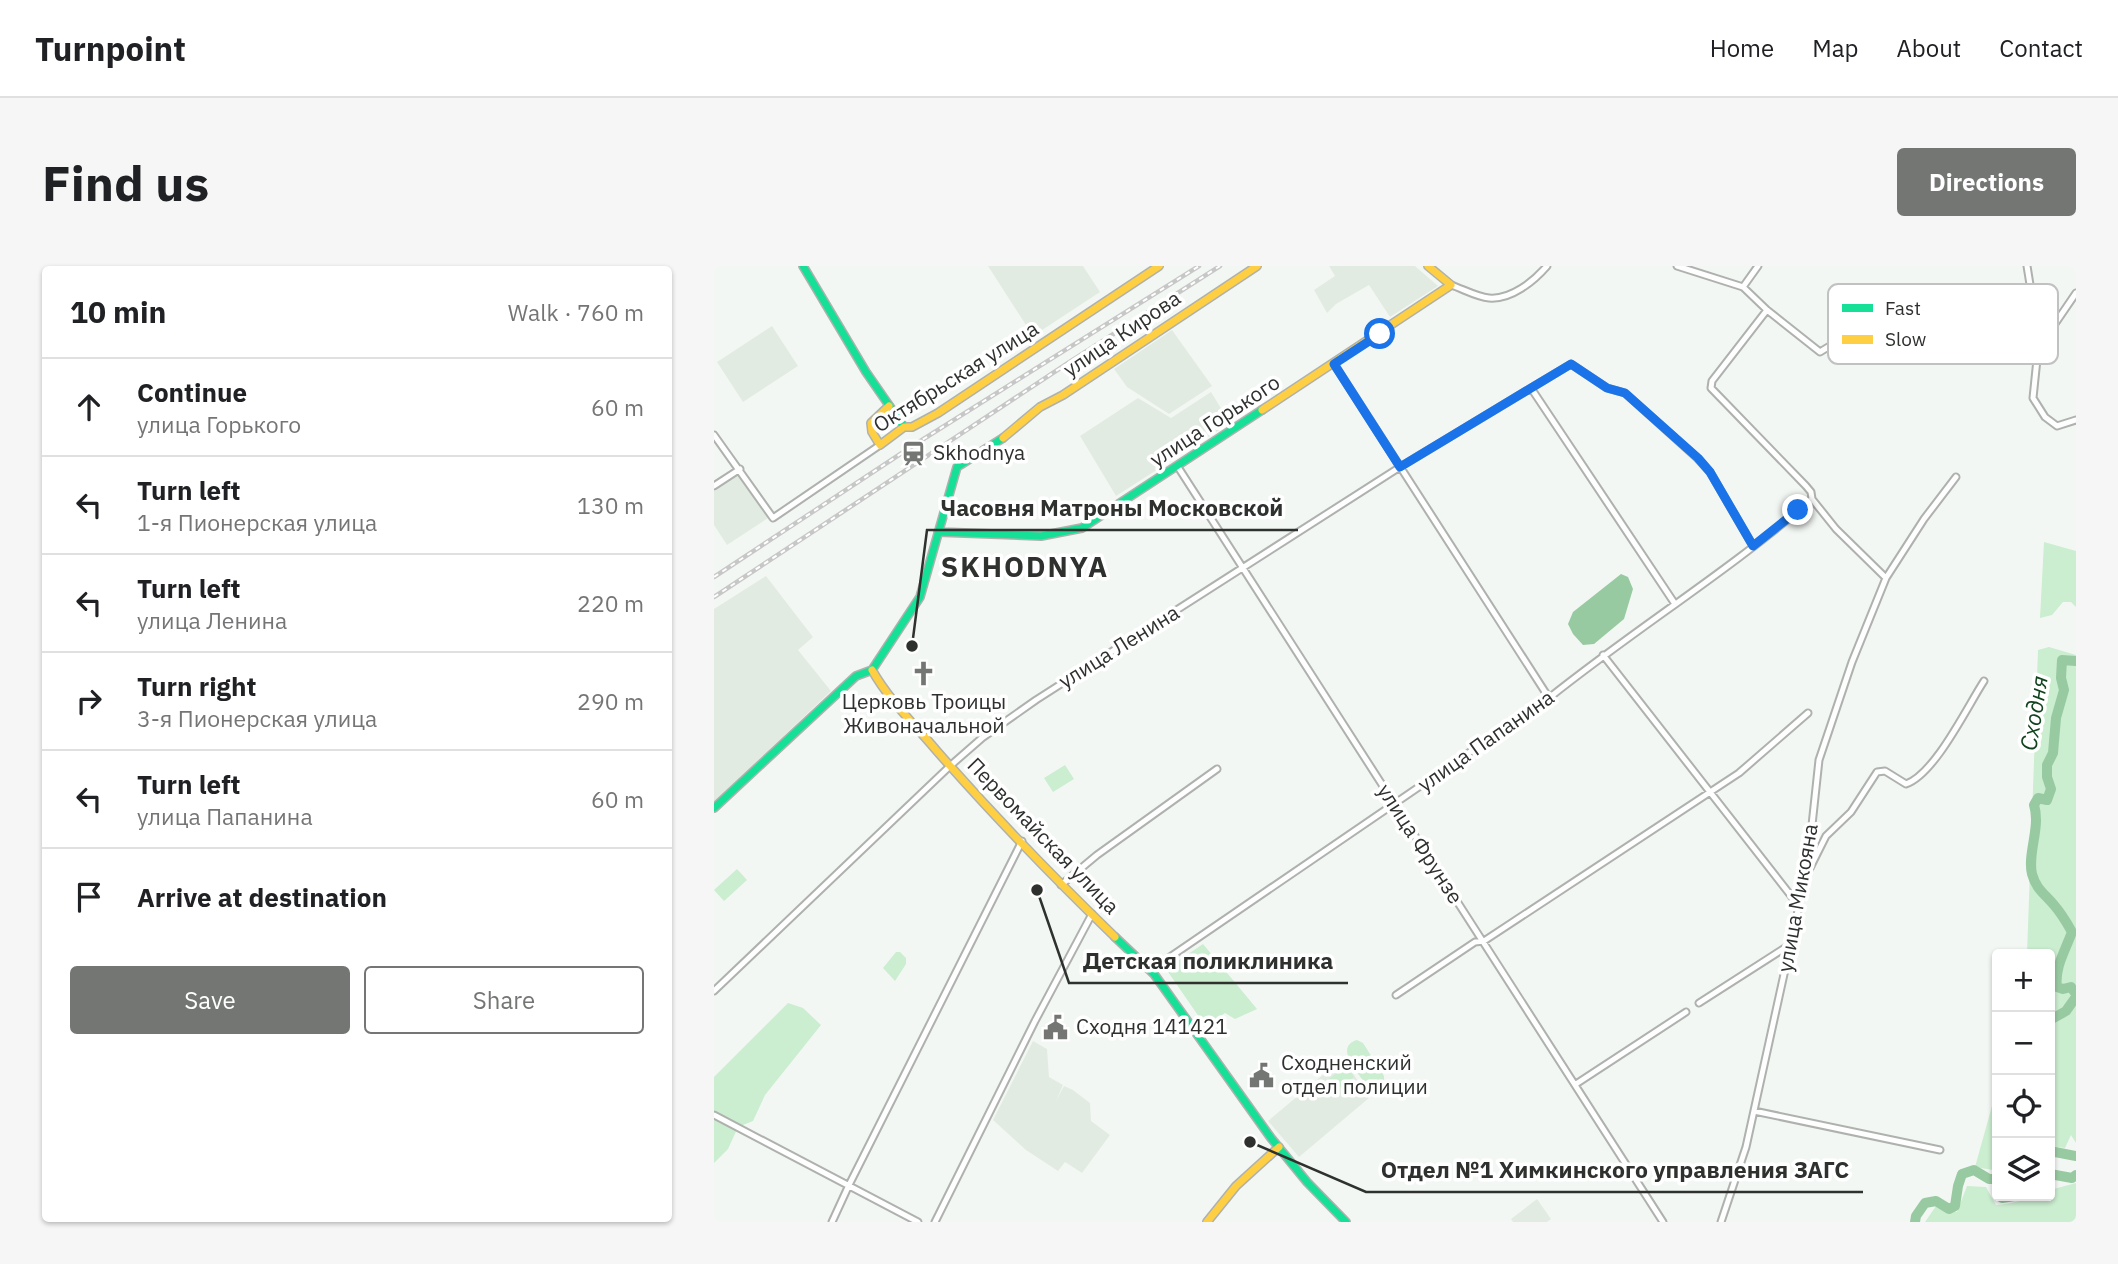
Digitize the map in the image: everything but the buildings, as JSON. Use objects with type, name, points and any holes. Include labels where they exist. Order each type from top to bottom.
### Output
[{"type":"street","points":[[803,266],[835,324],[904,427]]},
{"type":"street","name":"Октябрьская улица","points":[[740,469],[773,518],[904,427],[912,427],[938,413],[1158,266]]},
{"type":"street","name":"улица Кирова","points":[[872,670],[920,597],[957,467],[1009,434],[1040,407],[1063,395],[1257,266]]},
{"type":"street","points":[[1428,266],[1451,285],[1490,298],[1514,293],[1547,266]]},
{"type":"street","points":[[1677,266],[1743,287],[1820,352],[1828,347]]},
{"type":"street","points":[[1743,287],[1758,266]]},
{"type":"street","points":[[2027,266],[2030,284]]},
{"type":"street","name":"улица Горького","points":[[938,532],[1041,536],[1082,528],[1451,285]]},
{"type":"street","points":[[2058,319],[2076,293]]},
{"type":"street","points":[[1768,310],[1712,381],[1711,388],[1807,486],[1812,499],[1836,529],[1886,578]]},
{"type":"street","points":[[1334,364],[1549,698]]},
{"type":"street","name":"улица Ленина","points":[[714,991],[982,738],[1032,702],[1400,467],[1571,364],[1607,388],[1625,393],[1698,458],[1710,472],[1753,546]]},
{"type":"street","points":[[2037,364],[2033,398],[2045,417],[2057,426],[2076,420]]},
{"type":"street","points":[[1531,388],[1675,604]]},
{"type":"street","points":[[880,445],[871,432],[870,425],[872,419],[889,406]]},
{"type":"street","points":[[714,435],[740,469],[714,486]]},
{"type":"street","name":"улица Фрунзе","points":[[1178,467],[1663,1222]]},
{"type":"street","name":"улица Микояна","points":[[1721,1222],[1746,1147],[1791,944],[1804,878],[1819,760],[1852,662],[1886,578],[1924,519],[1956,477]]},
{"type":"street","name":"улица Папанина","points":[[1151,970],[1549,698],[1812,499]]},
{"type":"street","points":[[1603,655],[1799,906]]},
{"type":"street","points":[[714,808],[856,676],[872,670]]},
{"type":"street","name":"Первомайская улица","points":[[872,670],[882,688],[950,766],[1061,884],[1151,970],[1279,1147],[1307,1182],[1346,1222]]},
{"type":"street","points":[[1804,878],[1826,836],[1850,812],[1877,772],[1885,771],[1906,784],[1915,781],[1947,743],[1984,681]]},
{"type":"street","points":[[1396,995],[1475,942],[1484,941],[1739,773],[1808,713]]},
{"type":"street","points":[[1061,884],[1217,769]]},
{"type":"street","points":[[832,1222],[1022,841]]},
{"type":"street","points":[[936,1222],[1035,1021],[1092,914]]},
{"type":"street","points":[[1699,1003],[1791,944]]},
{"type":"street","points":[[1576,1084],[1686,1012]]},
{"type":"street","points":[[1754,1111],[1940,1150]]},
{"type":"street","points":[[714,1115],[918,1222]]},
{"type":"street","points":[[1207,1222],[1236,1186],[1279,1147]]},
{"type":"shaded area","points":[[988,266],[1083,266],[1100,292],[1033,336]]},
{"type":"shaded area","points":[[1329,266],[1415,266],[1438,286],[1390,317],[1369,285],[1336,304],[1327,313],[1314,290],[1335,276]]},
{"type":"shaded area","points":[[772,326],[798,366],[743,402],[717,362]]},
{"type":"shaded area","points":[[1172,330],[1212,386],[1169,414],[1127,387],[1114,369]]},
{"type":"shaded area","points":[[1211,392],[1230,423],[1116,496],[1080,436],[1138,398],[1171,418]]},
{"type":"shaded area","points":[[739,474],[768,518],[727,545],[714,525],[714,491]]},
{"type":"shaded area","points":[[2044,542],[2076,551],[2076,607],[2071,602],[2063,602],[2052,615],[2040,618]]},
{"type":"shaded area","points":[[1621,574],[1628,577],[1633,589],[1624,619],[1594,644],[1583,645],[1568,624],[1573,612]]},
{"type":"shaded area","points":[[766,576],[813,637],[798,650],[831,691],[714,802],[714,609]]},
{"type":"shaded area","points":[[2049,647],[2076,655],[2076,1143],[2071,1135],[2065,1148],[2055,1147],[2055,949],[2027,949],[2038,650]]},
{"type":"shaded area","points":[[1065,765],[1074,779],[1053,792],[1044,778]]},
{"type":"shaded area","points":[[737,869],[747,880],[724,901],[714,890]]},
{"type":"shaded area","points":[[1203,944],[1257,1009],[1235,1019],[1225,1013],[1206,1027],[1166,969]]},
{"type":"shaded area","points":[[896,952],[906,958],[906,964],[895,981],[883,968]]},
{"type":"shaded area","points":[[788,1003],[803,1008],[821,1025],[765,1095],[753,1121],[738,1127],[728,1149],[714,1163],[714,1077]]},
{"type":"shaded area","points":[[1357,1040],[1363,1043],[1384,1076],[1384,1082],[1379,1087],[1368,1087],[1350,1061],[1347,1048]]},
{"type":"shaded area","points":[[1033,1041],[1047,1049],[1049,1077],[1063,1085],[1056,1101],[1064,1086],[1073,1090],[1090,1103],[1091,1121],[1110,1135],[1082,1173],[1065,1162],[1058,1171],[1026,1150],[993,1120]]},
{"type":"shaded area","points":[[1343,1058],[1369,1098],[1299,1157],[1268,1121]]},
{"type":"shaded area","points":[[1347,1066],[1354,1077],[1333,1092],[1326,1081]]},
{"type":"shaded area","points":[[1992,1106],[1992,1170],[1975,1167]]},
{"type":"shaded area","points":[[2076,1183],[2076,1222],[1925,1222],[1936,1206],[1957,1212],[1967,1186],[1986,1187],[1996,1205],[2018,1201],[2055,1201],[2055,1189]]},
{"type":"shaded area","points":[[1537,1199],[1551,1219],[1547,1222],[1513,1222],[1511,1219]]},
{"type":"waterway","name":"Сходня","points":[[2076,661],[2062,660],[2061,678],[2064,690],[2056,718],[2053,753],[2047,765],[2051,789],[2047,800],[2038,798],[2034,805],[2036,822],[2031,858],[2036,884],[2059,911],[2072,932],[2059,966],[2057,987],[2071,987],[2076,994]]},
{"type":"waterway","name":"Сходня","points":[[2055,1017],[2066,1011],[2076,997]]},
{"type":"waterway","name":"Сходня","points":[[2055,1152],[2076,1156]]},
{"type":"waterway","name":"Сходня","points":[[1915,1222],[1925,1203],[1936,1201],[1949,1209],[1955,1206],[1962,1174],[1974,1170],[1992,1179]]},
{"type":"waterway","name":"Сходня","points":[[2055,1175],[2072,1178],[2076,1175]]},
{"type":"railway","points":[[714,577],[914,445],[1199,266]]},
{"type":"railway","points":[[714,597],[1220,266]]},
{"type":"traffic: fast","points":[[803,266],[866,372],[904,427]]},
{"type":"traffic: fast","points":[[938,532],[1041,536],[1082,528],[1262,410]]},
{"type":"traffic: fast","points":[[714,808],[856,676],[872,670],[920,597],[957,467],[1003,438]]},
{"type":"traffic: fast","points":[[1115,937],[1154,974],[1271,1138],[1307,1182],[1346,1222]]},
{"type":"traffic: slow","points":[[889,406],[871,423],[872,432],[880,445],[904,427],[912,427],[938,413],[1159,266]]},
{"type":"traffic: slow","points":[[1003,438],[1040,407],[1063,395],[1257,266]]},
{"type":"traffic: slow","points":[[1262,410],[1451,285],[1428,266]]},
{"type":"traffic: slow","points":[[872,670],[902,712],[979,798],[1115,937]]},
{"type":"traffic: slow","points":[[1207,1222],[1236,1186],[1279,1147]]},
{"type":"place","name":"Skhodnya","points":[[913,453]]},
{"type":"place","name":"Часовня Матроны Московской","points":[[912,646]]},
{"type":"place","name":"Церковь Троицы Живоначальной","points":[[924,673]]},
{"type":"place","name":"Детская поликлиника","points":[[1037,890]]},
{"type":"place","name":"Сходня 141421","points":[[1056,1027]]},
{"type":"place","name":"Сходненский отдел полиции","points":[[1261,1075]]},
{"type":"place","name":"Отдел №1 Химкинского управления ЗАГС","points":[[1250,1142]]},
{"type":"district","name":"SKHODNYA","points":[[1025,567]]},
{"type":"route","points":[[1380,334],[1334,364],[1400,467],[1571,364],[1607,388],[1625,393],[1698,458],[1710,472],[1753,546],[1798,510]]}]
